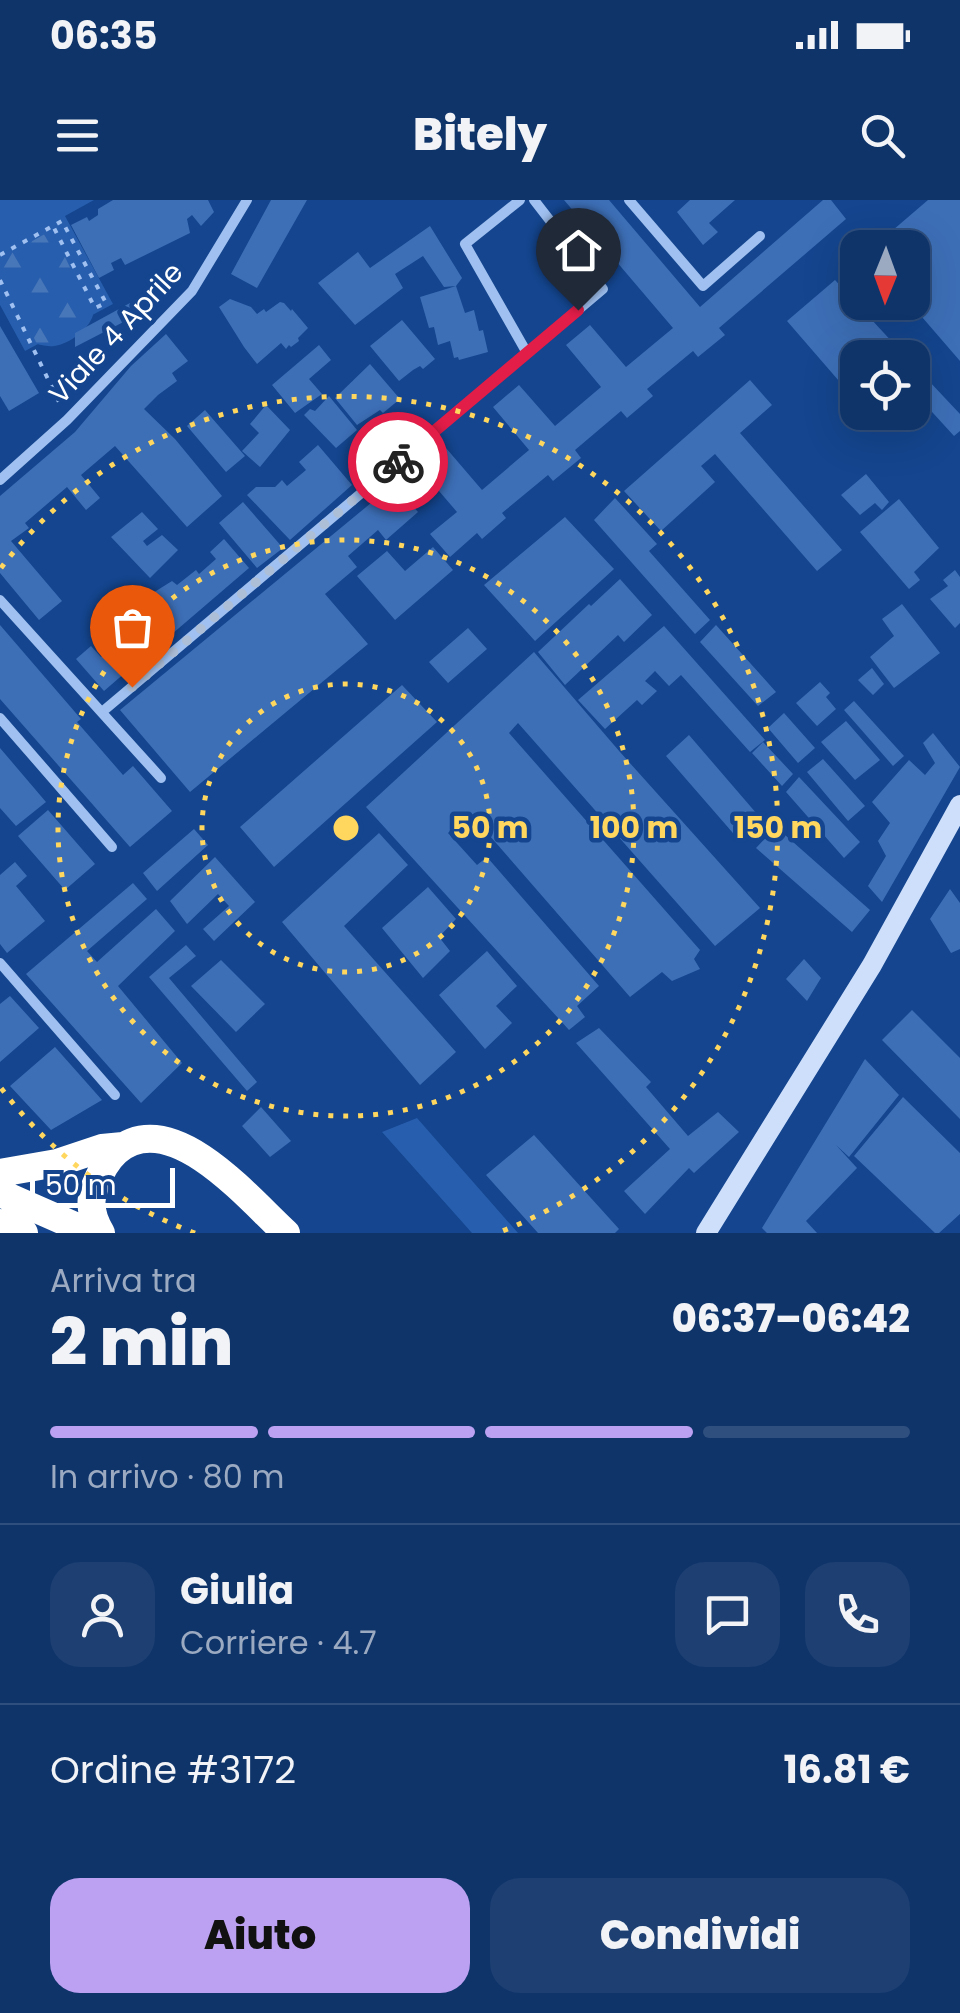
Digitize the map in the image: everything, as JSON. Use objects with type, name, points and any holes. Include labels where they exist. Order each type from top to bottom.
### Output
[{"type":"highway","points":[[100,1233],[93,1219],[91,1198],[97,1180],[110,1156],[123,1146],[150,1138],[168,1140],[208,1161],[286,1233]]},
{"type":"highway","points":[[0,1173],[123,1146]]},
{"type":"highway","points":[[0,1193],[90,1233]]},
{"type":"highway","points":[[0,1224],[24,1233]]},
{"type":"main road","points":[[706,1233],[872,966],[960,805]]},
{"type":"street","name":"Viale 4 Aprile","points":[[0,480],[68,420],[192,291],[246,200]]},
{"type":"street","points":[[520,200],[465,244],[527,353]]},
{"type":"street","points":[[102,712],[603,289],[534,200]]},
{"type":"street","points":[[629,200],[702,286],[760,236]]},
{"type":"street","points":[[0,600],[160,778]]},
{"type":"street","points":[[0,718],[112,848]]},
{"type":"street","points":[[0,963],[114,1094]]},
{"type":"path","points":[[0,255],[62,221],[106,303],[95,308],[53,226]]},
{"type":"path","points":[[0,280],[68,420]]},
{"type":"green space","points":[[0,200],[94,200],[65,216],[113,304],[25,351],[0,305]]},
{"type":"green space","points":[[52,230],[93,315],[78,335],[51,346],[37,344],[0,270],[0,259]]},
{"type":"green space","points":[[417,1118],[518,1233],[472,1233],[382,1132]]},
{"type":"building","points":[[113,200],[208,200],[214,212],[201,226],[192,215],[187,219],[190,233],[125,265],[121,258],[111,263],[114,270],[99,278],[71,225],[87,217],[89,221],[98,215],[98,209]]},
{"type":"building","points":[[271,200],[307,200],[257,288],[231,274]]},
{"type":"building","points":[[564,200],[609,200],[700,307],[823,200],[831,200],[846,219],[719,328],[725,335],[698,357],[693,351],[647,389],[653,396],[627,418],[621,411],[575,450],[581,458],[553,481],[548,475],[502,513],[506,518],[482,539],[477,533],[450,557],[430,534],[457,512],[421,470],[446,448],[482,490],[529,450],[493,407],[519,385],[555,426],[601,387],[566,345],[590,325],[626,367],[673,328]]},
{"type":"building","points":[[690,200],[735,200],[709,223],[718,232],[703,245],[677,212]]},
{"type":"building","points":[[928,200],[960,200],[960,361],[925,320],[930,320],[930,230],[893,230]]},
{"type":"building","points":[[430,226],[462,278],[456,286],[444,287],[423,256],[395,274],[403,288],[355,325],[318,283],[358,252],[370,268]]},
{"type":"building","points":[[835,280],[840,285],[840,320],[872,320],[890,340],[840,340],[840,382],[787,321]]},
{"type":"building","points":[[456,286],[465,313],[474,310],[488,352],[459,360],[454,358],[450,341],[438,345],[420,297]]},
{"type":"building","points":[[230,299],[251,307],[257,314],[284,303],[308,328],[291,347],[286,349],[281,343],[257,364],[219,307]]},
{"type":"building","points":[[130,303],[137,315],[75,347],[75,333]]},
{"type":"building","points":[[402,320],[435,359],[399,381],[370,346]]},
{"type":"building","points":[[0,326],[39,393],[9,411],[0,396]]},
{"type":"building","points":[[166,334],[188,361],[172,373],[177,381],[144,409],[175,439],[222,496],[187,527],[115,446],[81,475],[100,498],[86,510],[67,487],[25,523],[29,528],[11,541],[62,601],[39,620],[0,573],[0,496],[75,432],[131,366]]},
{"type":"building","points":[[319,345],[331,360],[309,379],[322,394],[295,413],[272,385]]},
{"type":"building","points":[[370,364],[400,399],[383,413],[380,410],[357,425],[335,398]]},
{"type":"building","points":[[750,380],[772,405],[740,433],[842,550],[817,571],[715,454],[701,466],[715,482],[661,531],[624,491]]},
{"type":"building","points":[[930,382],[960,414],[960,431],[954,436],[930,410]]},
{"type":"building","points":[[329,396],[357,430],[336,448],[304,415],[310,409],[315,411]]},
{"type":"building","points":[[266,405],[290,430],[260,467],[242,451],[259,433],[250,424]]},
{"type":"building","points":[[205,410],[245,456],[226,472],[187,426]]},
{"type":"building","points":[[318,445],[352,485],[290,540],[247,495],[256,487],[275,487],[282,480],[287,486],[306,470],[299,462]]},
{"type":"building","points":[[866,474],[889,502],[882,510],[875,503],[860,515],[841,495]]},
{"type":"building","points":[[394,484],[418,512],[386,540],[378,530],[348,556],[357,567],[325,594],[368,644],[190,792],[120,710]]},
{"type":"building","points":[[615,498],[657,544],[649,551],[710,620],[695,634],[594,520]]},
{"type":"building","points":[[899,499],[939,548],[914,572],[920,580],[909,589],[860,532]]},
{"type":"building","points":[[243,502],[283,548],[257,568],[219,523]]},
{"type":"building","points":[[142,512],[158,529],[143,541],[147,546],[162,535],[178,550],[150,578],[111,537]]},
{"type":"building","points":[[565,517],[614,569],[535,641],[484,585]]},
{"type":"building","points":[[224,539],[249,568],[144,658],[111,620],[120,613],[127,621],[151,602],[148,597],[156,591],[172,581],[177,585],[196,570],[199,574],[216,559],[210,552]]},
{"type":"building","points":[[433,547],[453,570],[395,620],[357,576],[387,551],[405,571]]},
{"type":"building","points":[[955,570],[960,577],[960,623],[955,628],[930,599],[948,586],[943,580]]},
{"type":"building","points":[[620,579],[652,615],[624,642],[618,635],[565,685],[538,652]]},
{"type":"building","points":[[902,604],[940,653],[894,688],[870,657],[894,636],[882,619]]},
{"type":"building","points":[[0,625],[81,719],[77,722],[123,775],[133,766],[172,811],[130,847],[0,699]]},
{"type":"building","points":[[716,625],[776,692],[758,706],[700,642]]},
{"type":"building","points":[[664,626],[765,740],[750,752],[681,675],[669,686],[655,671],[645,681],[657,691],[642,705],[637,700],[605,729],[578,700]]},
{"type":"building","points":[[468,628],[487,649],[448,683],[429,662]]},
{"type":"building","points":[[122,638],[141,659],[104,691],[76,659],[91,646],[101,657]]},
{"type":"building","points":[[534,652],[760,908],[715,946],[518,723],[509,733],[700,950],[694,959],[700,969],[672,981],[662,972],[630,997],[469,812],[448,833],[477,865],[487,857],[599,986],[577,1006],[585,1017],[569,1030],[366,807]]},
{"type":"building","points":[[872,668],[884,684],[873,695],[858,680]]},
{"type":"building","points":[[820,682],[836,709],[817,726],[796,703]]},
{"type":"building","points":[[402,685],[437,722],[274,867],[240,827]]},
{"type":"building","points":[[854,701],[904,756],[893,766],[844,710]]},
{"type":"building","points":[[784,713],[815,748],[798,763],[768,728]]},
{"type":"building","points":[[846,721],[880,760],[855,780],[821,742]]},
{"type":"building","points":[[933,733],[960,767],[882,902],[868,886],[886,856],[878,841],[890,823],[872,802],[909,760],[925,775],[935,763],[923,743]]},
{"type":"building","points":[[689,735],[757,814],[748,822],[752,828],[739,840],[666,756]]},
{"type":"building","points":[[763,742],[793,774],[782,786],[752,753]]},
{"type":"building","points":[[0,748],[46,802],[16,826],[0,808]]},
{"type":"building","points":[[823,759],[865,806],[848,821],[807,772]]},
{"type":"building","points":[[799,777],[860,842],[844,858],[786,792]]},
{"type":"building","points":[[48,810],[95,864],[65,890],[18,836]]},
{"type":"building","points":[[776,827],[870,910],[852,932],[756,848]]},
{"type":"building","points":[[194,829],[208,845],[157,891],[143,873]]},
{"type":"building","points":[[379,833],[408,865],[344,926],[456,1052],[420,1085],[282,922]]},
{"type":"building","points":[[215,857],[255,902],[214,941],[203,929],[229,906],[218,894],[187,924],[170,901]]},
{"type":"building","points":[[15,862],[27,876],[16,886],[45,921],[7,953],[0,944],[0,875]]},
{"type":"building","points":[[133,883],[147,899],[87,951],[97,962],[156,909],[175,931],[118,986],[182,1063],[141,1103],[26,974]]},
{"type":"building","points":[[428,887],[456,919],[439,937],[450,951],[423,978],[382,928]]},
{"type":"building","points":[[950,889],[960,903],[960,949],[951,953],[930,919]]},
{"type":"building","points":[[186,945],[196,956],[169,978],[257,1082],[247,1091],[149,977]]},
{"type":"building","points":[[487,951],[517,986],[496,1006],[512,1023],[485,1049],[439,995]]},
{"type":"building","points":[[804,959],[821,978],[807,1001],[786,979]]},
{"type":"building","points":[[221,960],[265,1004],[236,1032],[191,986]]},
{"type":"building","points":[[10,996],[39,1028],[0,1062],[0,1004]]},
{"type":"building","points":[[912,1010],[960,1058],[960,1119],[882,1040]]},
{"type":"building","points":[[599,1028],[651,1082],[646,1087],[688,1136],[718,1112],[739,1132],[694,1173],[689,1168],[645,1214],[624,1191],[670,1149],[576,1043]]},
{"type":"building","points":[[55,1047],[102,1100],[51,1130],[10,1086]]},
{"type":"building","points":[[865,1059],[899,1095],[849,1157],[836,1145],[857,1168],[806,1221],[817,1233],[767,1233],[762,1228]]},
{"type":"building","points":[[903,1097],[960,1153],[960,1214],[939,1233],[854,1156]]},
{"type":"building","points":[[261,1107],[291,1141],[270,1157],[242,1126]]},
{"type":"building","points":[[534,1135],[619,1229],[615,1233],[538,1233],[486,1175]]},
{"type":"way so far","points":[[132,687],[398,462]]},
{"type":"route","points":[[398,462],[578,310]]}]
